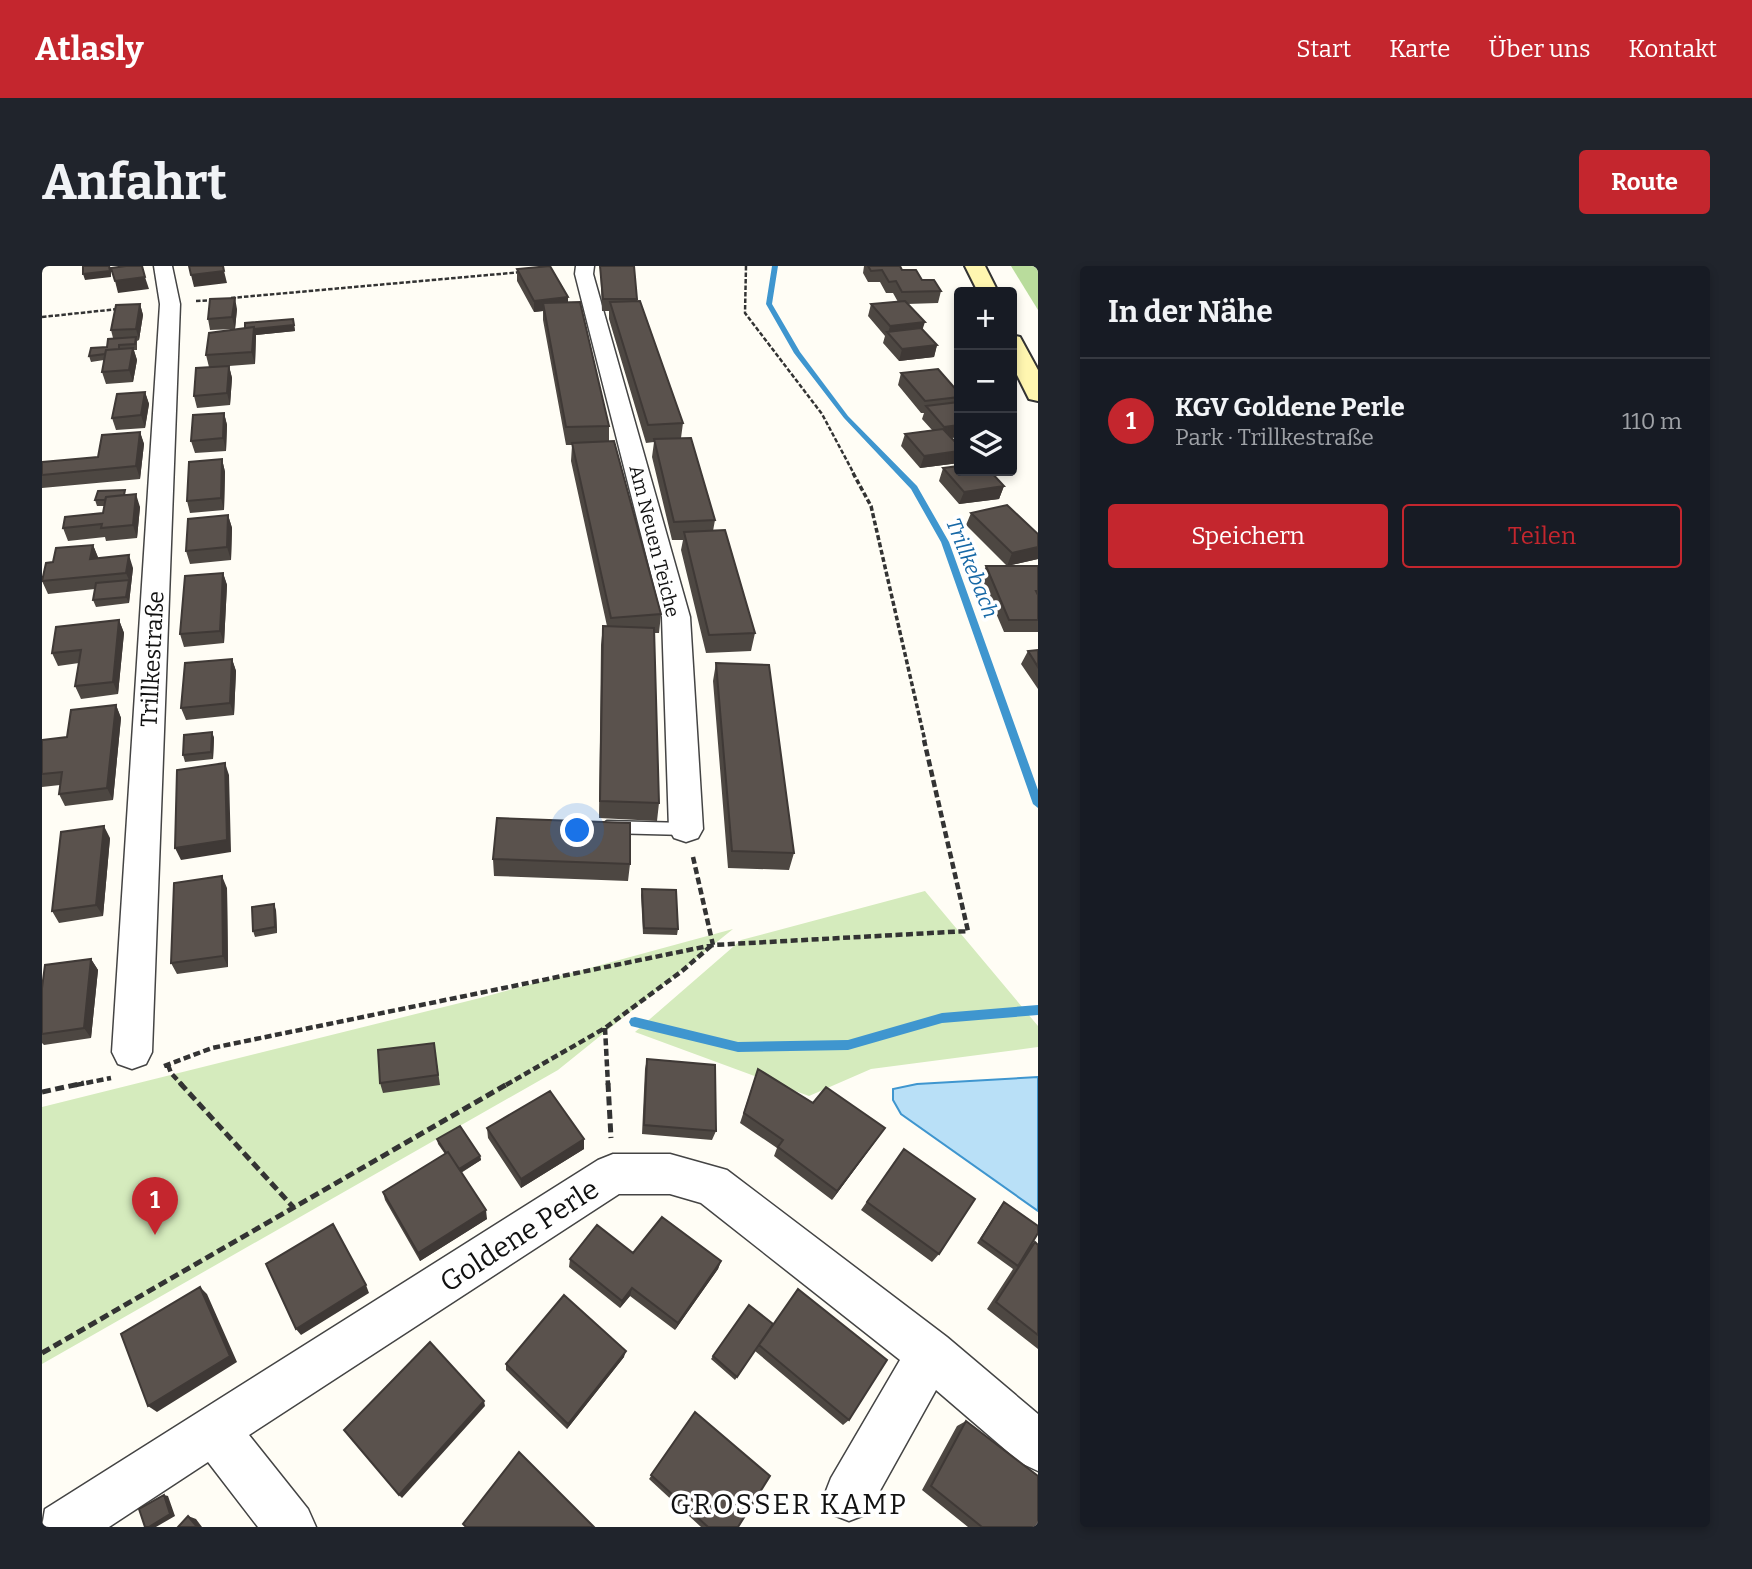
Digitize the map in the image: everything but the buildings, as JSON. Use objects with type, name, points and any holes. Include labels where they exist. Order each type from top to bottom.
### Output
[{"type":"main road","points":[[975,266],[986,287]]},
{"type":"main road","points":[[1016,350],[1038,394]]},
{"type":"street","name":"Trillkestraße","points":[[135,1065],[170,304],[163,266]]},
{"type":"street","name":"Am Neuen Teiche","points":[[585,266],[584,274],[676,617],[686,829]]},
{"type":"street","name":"Goldene Perle","points":[[63,1527],[613,1174],[670,1174],[712,1185],[930,1353],[1038,1446]]},
{"type":"street","points":[[849,1496],[930,1353]]},
{"type":"street","points":[[214,1430],[290,1527]]},
{"type":"lane","points":[[589,826],[686,829]]},
{"type":"path","points":[[42,317],[585,266]]},
{"type":"path","points":[[42,1092],[135,1065],[168,1065],[212,1048],[713,945],[968,931],[871,506],[822,414],[745,313],[746,266]]},
{"type":"path","points":[[686,829],[713,945]]},
{"type":"path","points":[[42,1353],[605,1028],[713,945]]},
{"type":"path","points":[[605,1028],[613,1174]]},
{"type":"path","points":[[168,1065],[171,1073],[294,1208]]},
{"type":"green space","points":[[1011,266],[1038,266],[1038,310]]},
{"type":"green space","points":[[925,891],[1038,1026],[1038,1047],[871,1069],[809,1096],[635,1032],[741,940]]},
{"type":"green space","points":[[733,929],[558,1070],[42,1364],[42,1107],[480,998]]},
{"type":"water","points":[[1038,1077],[1038,1211],[901,1114],[893,1100],[893,1089],[917,1084]]},
{"type":"waterway","name":"Trillkebach","points":[[775,266],[769,304],[797,353],[846,417],[914,488],[945,542],[1038,804]]},
{"type":"waterway","points":[[635,1022],[738,1047],[848,1045],[942,1018],[1038,1010]]},
{"type":"place","name":"KGV Goldene Perle","points":[[155,1235]]},
{"type":"district","name":"GROSSER KAMP","points":[[789,1504]]}]
